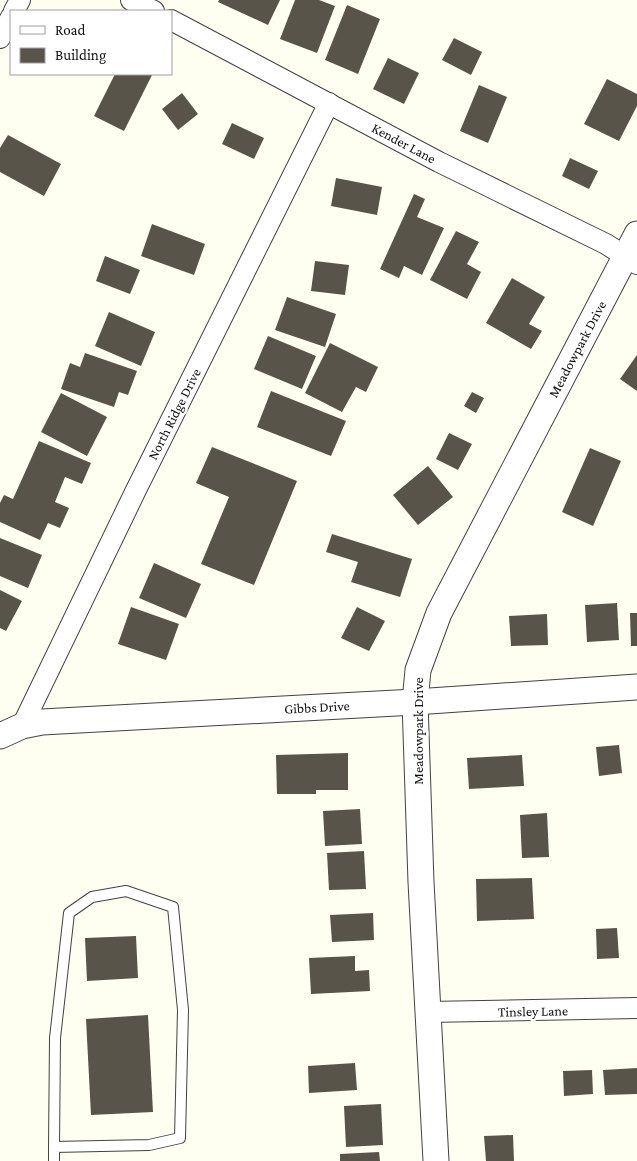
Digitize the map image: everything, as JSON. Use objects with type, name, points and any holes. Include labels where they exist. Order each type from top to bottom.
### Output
[{"type":"street","points":[[131,0],[152,10]]},
{"type":"street","points":[[0,38],[10,19]]},
{"type":"street","name":"Kender Lane","points":[[172,21],[438,162],[606,244],[631,260]]},
{"type":"street","name":"North Ridge Drive","points":[[11,731],[140,481],[329,103]]},
{"type":"street","name":"Meadowpark Drive","points":[[436,1161],[421,882],[415,702],[418,670],[439,613],[631,260],[637,234]]},
{"type":"street","name":"Gibbs Drive","points":[[11,731],[52,721],[415,702],[637,687]]},
{"type":"street","name":"Tinsley Lane","points":[[428,1012],[637,1008]]},
{"type":"lane","points":[[54,1147],[149,1145],[180,1138],[183,1010],[173,907],[126,891],[92,897],[69,913],[55,1038],[54,1147],[54,1161]]},
{"type":"building","points":[[219,0],[280,0],[268,25],[218,2]]},
{"type":"building","points":[[295,0],[319,0],[335,6],[317,53],[280,39]]},
{"type":"building","points":[[347,5],[380,19],[358,74],[325,60]]},
{"type":"building","points":[[454,38],[482,52],[471,75],[442,60]]},
{"type":"building","points":[[388,58],[419,73],[404,104],[373,89]]},
{"type":"building","points":[[114,75],[152,75],[124,131],[94,116]]},
{"type":"building","points":[[607,79],[637,94],[637,106],[619,141],[584,124]]},
{"type":"building","points":[[479,85],[507,97],[488,143],[460,131]]},
{"type":"building","points":[[182,93],[198,114],[178,130],[162,109]]},
{"type":"building","points":[[232,123],[264,138],[254,159],[222,144]]},
{"type":"building","points":[[8,135],[61,164],[44,196],[0,172],[0,148]]},
{"type":"building","points":[[570,158],[598,171],[589,189],[562,176]]},
{"type":"building","points":[[336,178],[382,187],[377,215],[331,206]]},
{"type":"building","points":[[414,194],[425,199],[417,217],[444,228],[422,275],[404,266],[399,278],[380,269]]},
{"type":"building","points":[[152,224],[205,244],[194,275],[141,256]]},
{"type":"building","points":[[456,231],[479,242],[467,264],[481,272],[467,299],[430,280]]},
{"type":"building","points":[[105,256],[140,270],[130,294],[96,281]]},
{"type":"building","points":[[315,261],[349,265],[345,295],[311,291]]},
{"type":"building","points":[[512,278],[545,297],[529,324],[542,331],[531,349],[486,323]]},
{"type":"building","points":[[287,297],[336,314],[325,347],[275,330]]},
{"type":"building","points":[[109,312],[155,332],[141,366],[95,346]]},
{"type":"building","points":[[268,336],[316,356],[302,389],[254,369]]},
{"type":"building","points":[[330,343],[378,367],[366,392],[356,387],[342,412],[305,393]]},
{"type":"building","points":[[85,353],[137,371],[128,395],[119,392],[114,407],[61,389],[70,363],[80,367]]},
{"type":"building","points":[[637,355],[637,391],[620,379]]},
{"type":"building","points":[[271,391],[346,421],[331,456],[257,427]]},
{"type":"building","points":[[472,392],[484,398],[476,413],[464,406]]},
{"type":"building","points":[[61,393],[107,417],[87,456],[41,432]]},
{"type":"building","points":[[449,433],[472,444],[458,470],[436,459]]},
{"type":"building","points":[[39,441],[91,463],[82,484],[65,477],[55,502],[69,508],[60,528],[48,523],[40,540],[0,522],[0,503],[4,495],[13,499]]},
{"type":"building","points":[[212,447],[297,481],[254,585],[201,564],[229,497],[196,483]]},
{"type":"building","points":[[590,448],[621,461],[593,526],[562,512]]},
{"type":"building","points":[[428,466],[453,497],[418,525],[393,495]]},
{"type":"building","points":[[332,534],[412,559],[400,597],[351,582],[358,562],[326,552]]},
{"type":"building","points":[[0,538],[42,555],[28,588],[0,576]]},
{"type":"building","points":[[154,563],[201,584],[186,618],[139,598]]},
{"type":"building","points":[[0,590],[22,601],[6,631],[0,628]]},
{"type":"building","points":[[617,603],[619,640],[587,642],[585,605]]},
{"type":"building","points":[[131,607],[179,624],[166,660],[118,644]]},
{"type":"building","points":[[357,607],[385,621],[369,651],[341,638]]},
{"type":"building","points":[[630,613],[637,613],[637,646],[631,646]]},
{"type":"building","points":[[547,614],[548,645],[511,646],[509,616]]},
{"type":"building","points":[[619,745],[622,773],[599,776],[596,747]]},
{"type":"building","points":[[348,753],[348,790],[316,790],[316,794],[277,794],[276,755]]},
{"type":"building","points":[[522,755],[524,786],[469,789],[467,758]]},
{"type":"building","points":[[360,809],[362,844],[325,846],[323,811]]},
{"type":"building","points":[[547,813],[549,857],[522,858],[520,815]]},
{"type":"building","points":[[364,851],[366,889],[329,890],[327,853]]},
{"type":"building","points":[[532,878],[534,919],[477,921],[476,879]]},
{"type":"building","points":[[373,913],[374,940],[332,942],[330,915]]},
{"type":"building","points":[[617,928],[619,958],[597,959],[596,929]]},
{"type":"building","points":[[136,936],[138,978],[87,981],[85,938]]},
{"type":"building","points":[[355,956],[355,971],[369,970],[370,991],[311,994],[309,958]]},
{"type":"building","points":[[148,1015],[153,1112],[91,1115],[86,1019]]},
{"type":"building","points":[[355,1063],[357,1090],[309,1093],[308,1066]]},
{"type":"building","points":[[637,1068],[637,1094],[605,1095],[603,1070]]},
{"type":"building","points":[[592,1070],[593,1094],[564,1096],[563,1071]]},
{"type":"building","points":[[381,1104],[383,1145],[346,1147],[344,1106]]},
{"type":"building","points":[[513,1135],[514,1161],[486,1161],[484,1136]]},
{"type":"building","points":[[379,1152],[380,1161],[340,1161],[340,1154]]}]
